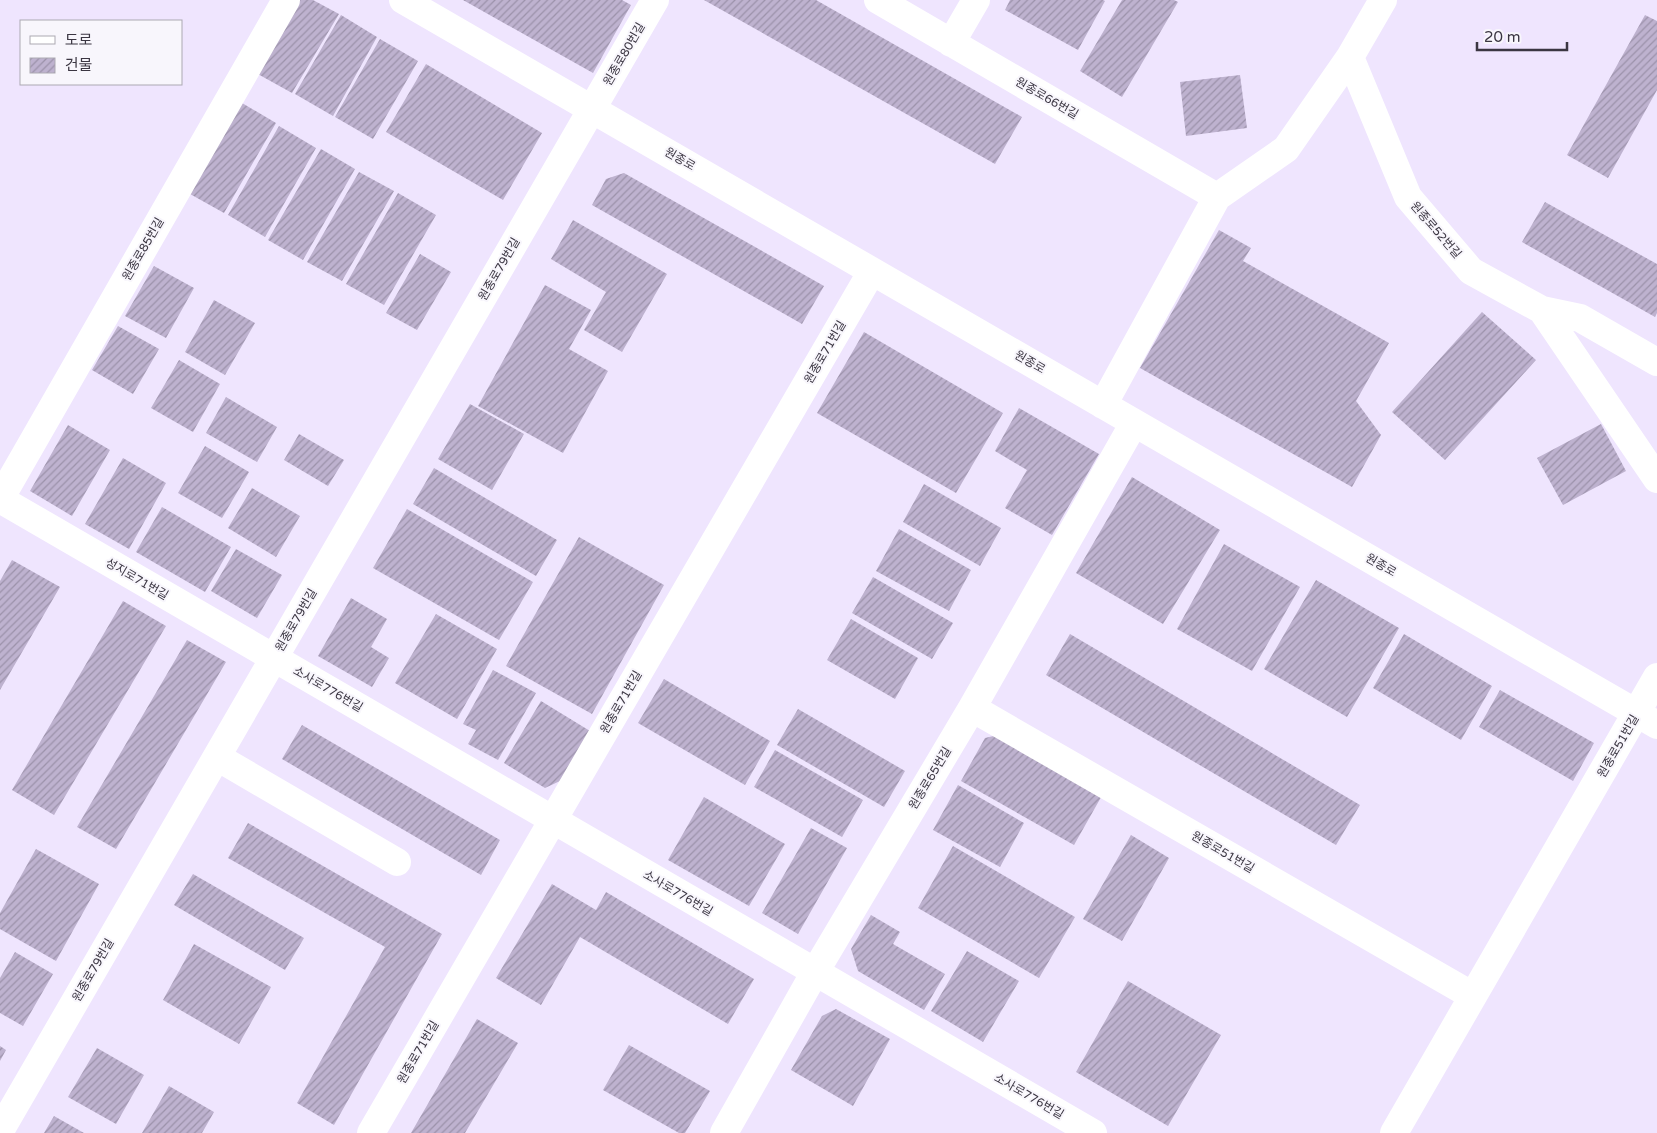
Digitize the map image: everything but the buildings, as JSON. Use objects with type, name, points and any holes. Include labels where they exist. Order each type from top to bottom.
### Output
[{"type":"street","name":"원종로85번길","points":[[0,499],[286,0]]},
{"type":"street","name":"원종로","points":[[403,0],[1647,719]]},
{"type":"street","name":"원종로80번길","points":[[592,109],[655,0]]},
{"type":"street","name":"원종로66번길","points":[[878,0],[1217,196]]},
{"type":"street","points":[[951,43],[976,0]]},
{"type":"street","points":[[1103,405],[1217,196],[1286,149],[1350,58],[1383,0]]},
{"type":"street","name":"원종로52번길","points":[[1350,58],[1408,197],[1471,271],[1542,310],[1580,318],[1657,362]]},
{"type":"street","name":"원종로79번길","points":[[0,1131],[592,109]]},
{"type":"street","name":"원종로71번길","points":[[371,1133],[872,271]]},
{"type":"street","name":"원종로52번길","points":[[1542,310],[1657,479]]},
{"type":"street","name":"원종로65번길","points":[[724,1133],[815,972],[972,708],[1134,423]]},
{"type":"street","name":"성지로71번길","points":[[0,499],[274,658]]},
{"type":"street","name":"소사로776번길","points":[[274,658],[1085,1131]]},
{"type":"street","name":"원종로51번길","points":[[1394,1133],[1473,996],[1647,719],[1657,677]]},
{"type":"street","name":"원종로51번길","points":[[972,708],[1473,996]]},
{"type":"street","points":[[217,757],[398,862]]}]
